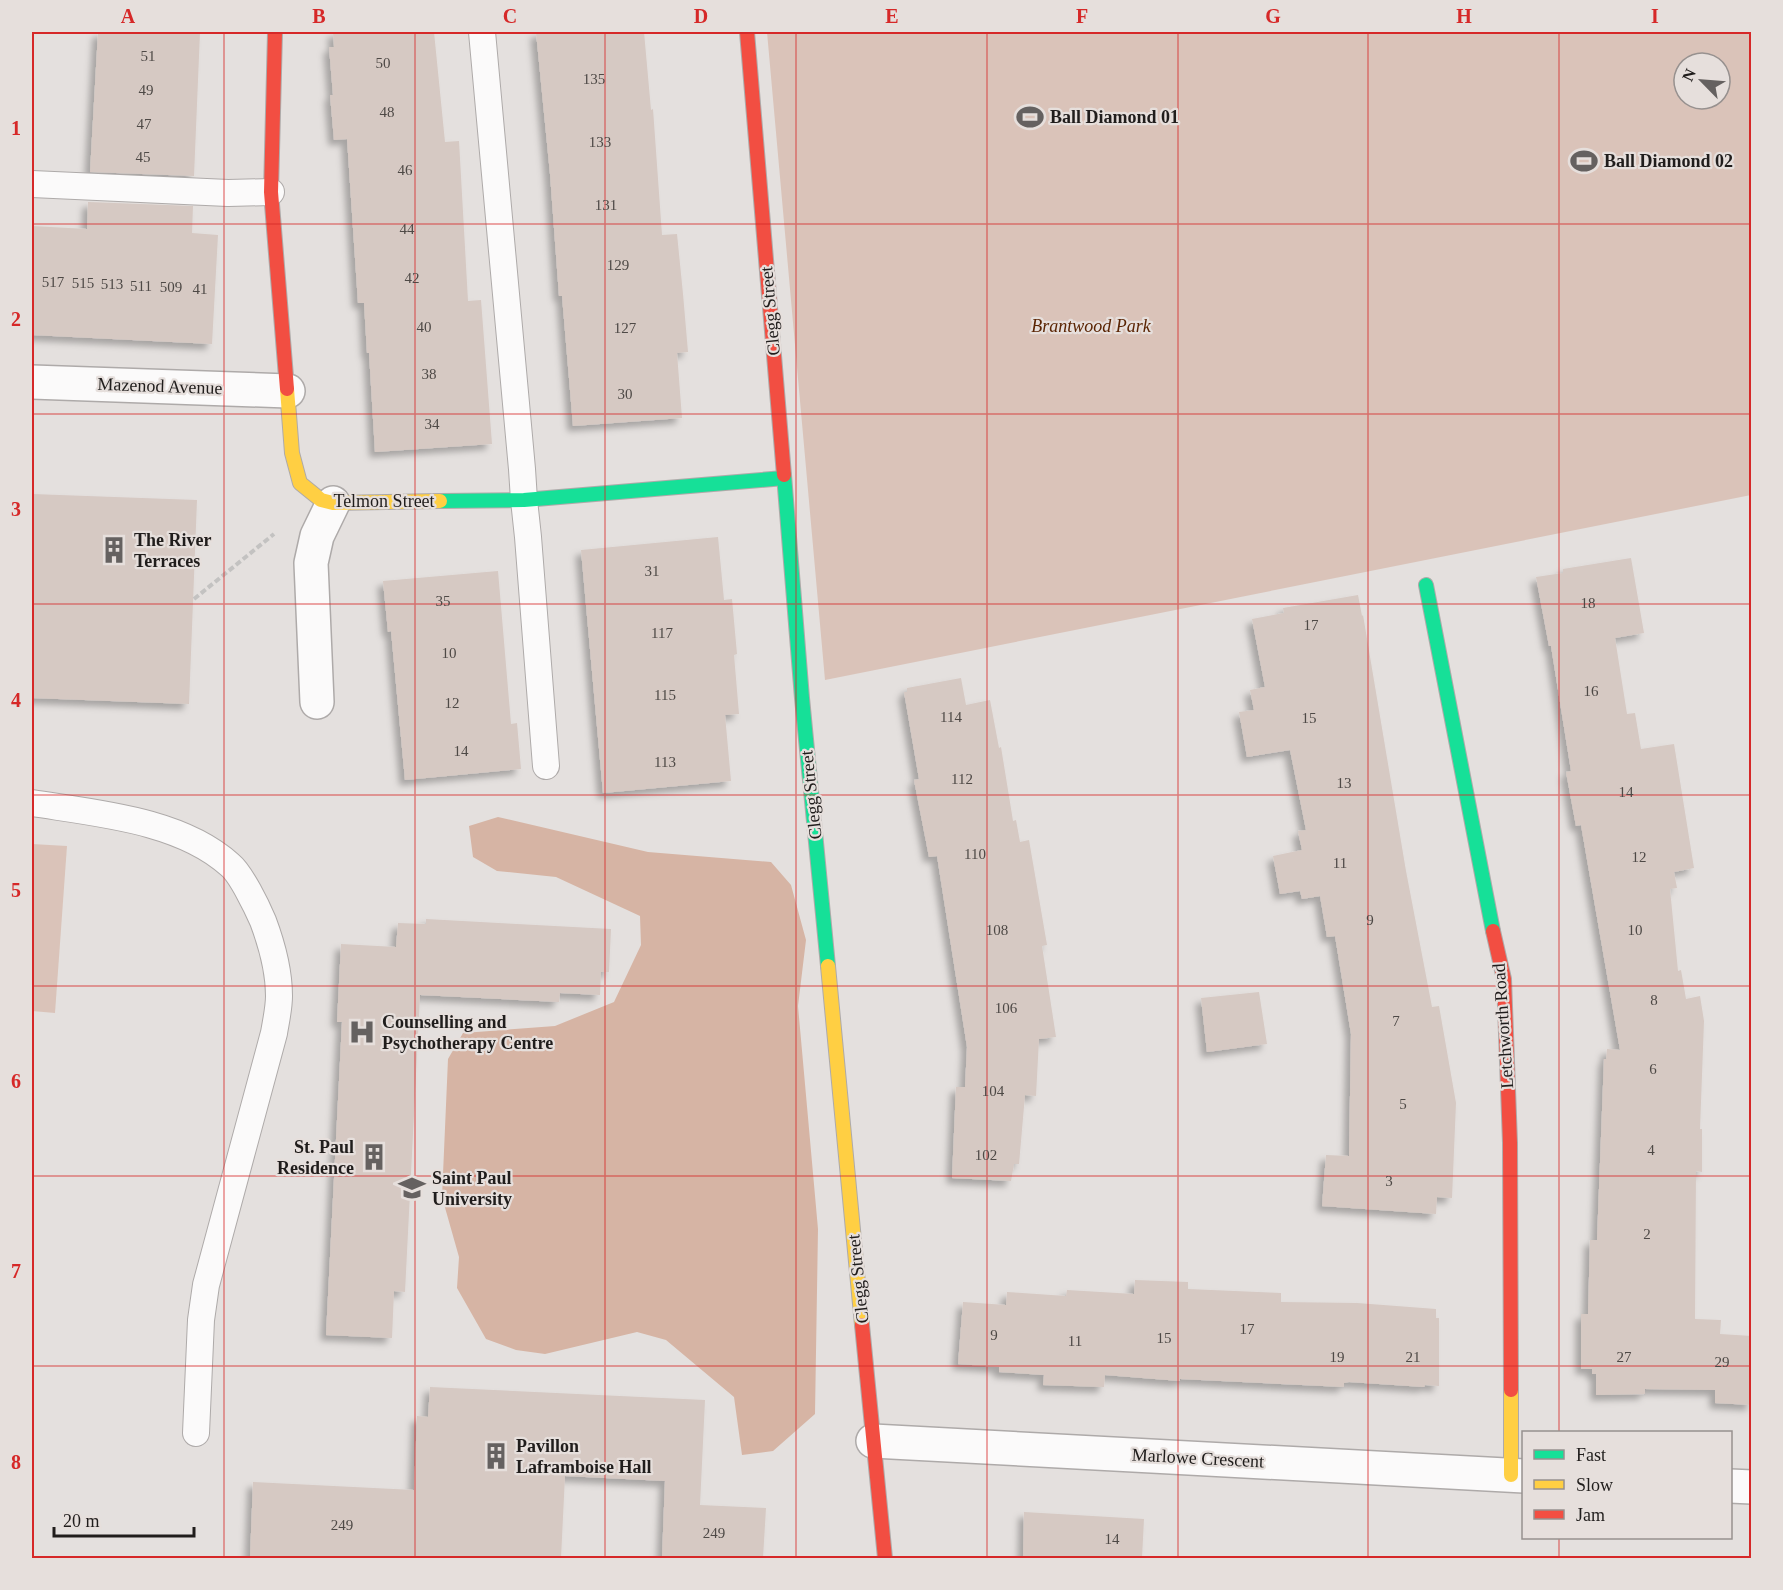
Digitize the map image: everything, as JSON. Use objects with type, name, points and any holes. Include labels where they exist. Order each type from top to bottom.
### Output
[{"type":"street","name":"Telmon Street","points":[[275,32],[271,192],[292,453],[300,483],[321,500],[333,503],[524,500],[784,478]]},
{"type":"street","name":"Clegg Street","points":[[747,32],[808,768],[885,1558]]},
{"type":"street","name":"Mazenod Avenue","points":[[32,382],[288,391]]},
{"type":"street","points":[[316,702],[311,564],[317,536],[333,503]]},
{"type":"street","name":"Letchworth Road","points":[[1425,585],[1486,902],[1504,979],[1517,1475]]},
{"type":"street","name":"Marlowe Crescent","points":[[873,1441],[1517,1475]]},
{"type":"street","points":[[1732,1486],[1752,1487]]},
{"type":"lane","points":[[482,32],[520,445],[546,766]]},
{"type":"lane","points":[[32,184],[228,193],[271,192]]},
{"type":"lane","points":[[32,803],[101,813],[161,828],[200,843],[232,866],[257,906],[274,949],[279,996],[274,1033],[206,1285],[201,1320],[196,1433]]},
{"type":"path","points":[[194,600],[280,529]]},
{"type":"green space","name":"Brantwood Park","points":[[767,32],[1751,32],[1751,495],[825,680]]},
{"type":"green space","points":[[32,844],[67,846],[55,1013],[32,1011]]},
{"type":"shaded area","points":[[498,817],[648,852],[771,862],[791,885],[806,940],[798,1006],[818,1229],[815,1414],[773,1451],[742,1455],[734,1397],[666,1340],[637,1332],[545,1354],[516,1350],[486,1339],[457,1288],[459,1257],[442,1197],[448,1059],[463,1033],[555,1026],[614,1002],[641,945],[640,916],[556,877],[497,871],[473,857],[469,826]]},
{"type":"building","points":[[98,32],[200,32],[194,176],[90,172]]},
{"type":"building","points":[[333,32],[434,32],[445,142],[459,141],[468,301],[481,300],[492,444],[375,452],[364,303],[358,303],[347,139],[334,140],[329,47],[334,47]]},
{"type":"building","points":[[536,32],[644,32],[651,110],[653,109],[662,235],[677,234],[683,294],[688,352],[677,353],[682,418],[573,426]]},
{"type":"building","points":[[88,202],[193,206],[192,233],[218,235],[212,344],[32,335],[32,226],[87,229]]},
{"type":"building","name":"The River Terraces","points":[[32,494],[197,500],[189,704],[32,698]]},
{"type":"building","points":[[718,537],[724,600],[732,599],[737,654],[734,655],[739,714],[725,715],[731,781],[603,793],[581,550]]},
{"type":"building","points":[[1631,558],[1644,633],[1615,638],[1627,714],[1635,713],[1641,749],[1674,744],[1694,868],[1674,872],[1677,888],[1670,889],[1678,971],[1681,970],[1686,999],[1700,996],[1704,1021],[1700,1129],[1702,1129],[1702,1172],[1696,1171],[1695,1319],[1721,1320],[1720,1334],[1752,1336],[1752,1405],[1715,1403],[1715,1390],[1645,1389],[1645,1394],[1596,1395],[1596,1374],[1592,1374],[1592,1369],[1581,1369],[1581,1314],[1588,1314],[1590,1240],[1597,1240],[1604,1059],[1606,1059],[1607,1049],[1620,1050],[1581,825],[1576,826],[1566,772],[1571,771],[1551,646],[1549,646],[1536,577],[1563,573],[1563,569]]},
{"type":"building","points":[[498,571],[511,724],[517,723],[521,769],[405,780],[391,631],[388,632],[383,581]]},
{"type":"building","points":[[1358,595],[1432,1007],[1439,1006],[1456,1103],[1452,1198],[1437,1197],[1436,1214],[1322,1206],[1326,1155],[1349,1156],[1351,1034],[1335,936],[1327,937],[1320,896],[1302,899],[1300,891],[1280,894],[1273,856],[1302,850],[1298,831],[1306,830],[1290,750],[1247,757],[1239,712],[1254,710],[1250,690],[1265,687],[1252,619],[1284,613],[1283,608]]},
{"type":"building","points":[[961,678],[966,705],[990,700],[999,748],[1001,747],[1013,821],[1016,820],[1020,842],[1029,840],[1047,945],[1042,946],[1056,1037],[1039,1039],[1036,1096],[1025,1095],[1019,1164],[1014,1164],[1011,1181],[952,1178],[956,1087],[965,1087],[967,1047],[937,856],[929,857],[914,780],[919,779],[904,692],[907,692],[907,688]]},
{"type":"building","name":"St. Paul Residence","points":[[426,919],[611,929],[609,972],[601,972],[600,995],[560,993],[559,1002],[420,995],[405,1292],[394,1291],[392,1338],[326,1335],[342,1022],[337,1022],[341,944],[396,947],[398,923],[426,924]]},
{"type":"building","points":[[1259,992],[1267,1044],[1207,1052],[1201,998]]},
{"type":"building","points":[[1135,1280],[1188,1282],[1188,1289],[1281,1293],[1281,1302],[1357,1303],[1436,1309],[1436,1318],[1439,1318],[1439,1386],[1349,1382],[1344,1383],[1344,1387],[1180,1379],[1180,1381],[1105,1375],[1104,1387],[1043,1385],[1044,1375],[999,1372],[999,1367],[958,1364],[963,1302],[1006,1305],[1007,1292],[1066,1296],[1067,1290],[1134,1294]]},
{"type":"building","points":[[430,1387],[705,1400],[700,1505],[766,1508],[763,1558],[662,1558],[665,1481],[565,1476],[561,1558],[250,1558],[253,1482],[414,1490],[417,1416],[428,1417]]},
{"type":"building","points":[[1024,1512],[1144,1519],[1142,1558],[1023,1558]]},
{"type":"traffic: fast","points":[[784,475],[802,698],[828,966]]},
{"type":"traffic: fast","points":[[440,501],[524,500],[784,478]]},
{"type":"traffic: fast","points":[[1426,585],[1493,931]]},
{"type":"traffic: slow","points":[[287,389],[292,453],[300,483],[321,500],[333,503],[440,501]]},
{"type":"traffic: slow","points":[[828,966],[862,1325]]},
{"type":"traffic: slow","points":[[1511,1390],[1511,1475]]},
{"type":"traffic: jam","points":[[275,32],[271,192],[287,389]]},
{"type":"traffic: jam","points":[[747,32],[784,475]]},
{"type":"traffic: jam","points":[[1493,931],[1504,979],[1510,1143],[1511,1390]]},
{"type":"traffic: jam","points":[[862,1325],[885,1558]]},
{"type":"place","name":"Ball Diamond 01","points":[[1030,117]]},
{"type":"place","name":"Ball Diamond 02","points":[[1584,161]]},
{"type":"place","name":"The River Terraces","points":[[114,550]]},
{"type":"place","name":"Counselling and Psychotherapy Centre","points":[[362,1032]]},
{"type":"place","name":"St. Paul Residence","points":[[374,1157]]},
{"type":"place","name":"Saint Paul University","points":[[412,1188]]},
{"type":"place","name":"Pavillon Laframboise Hall","points":[[496,1456]]}]
